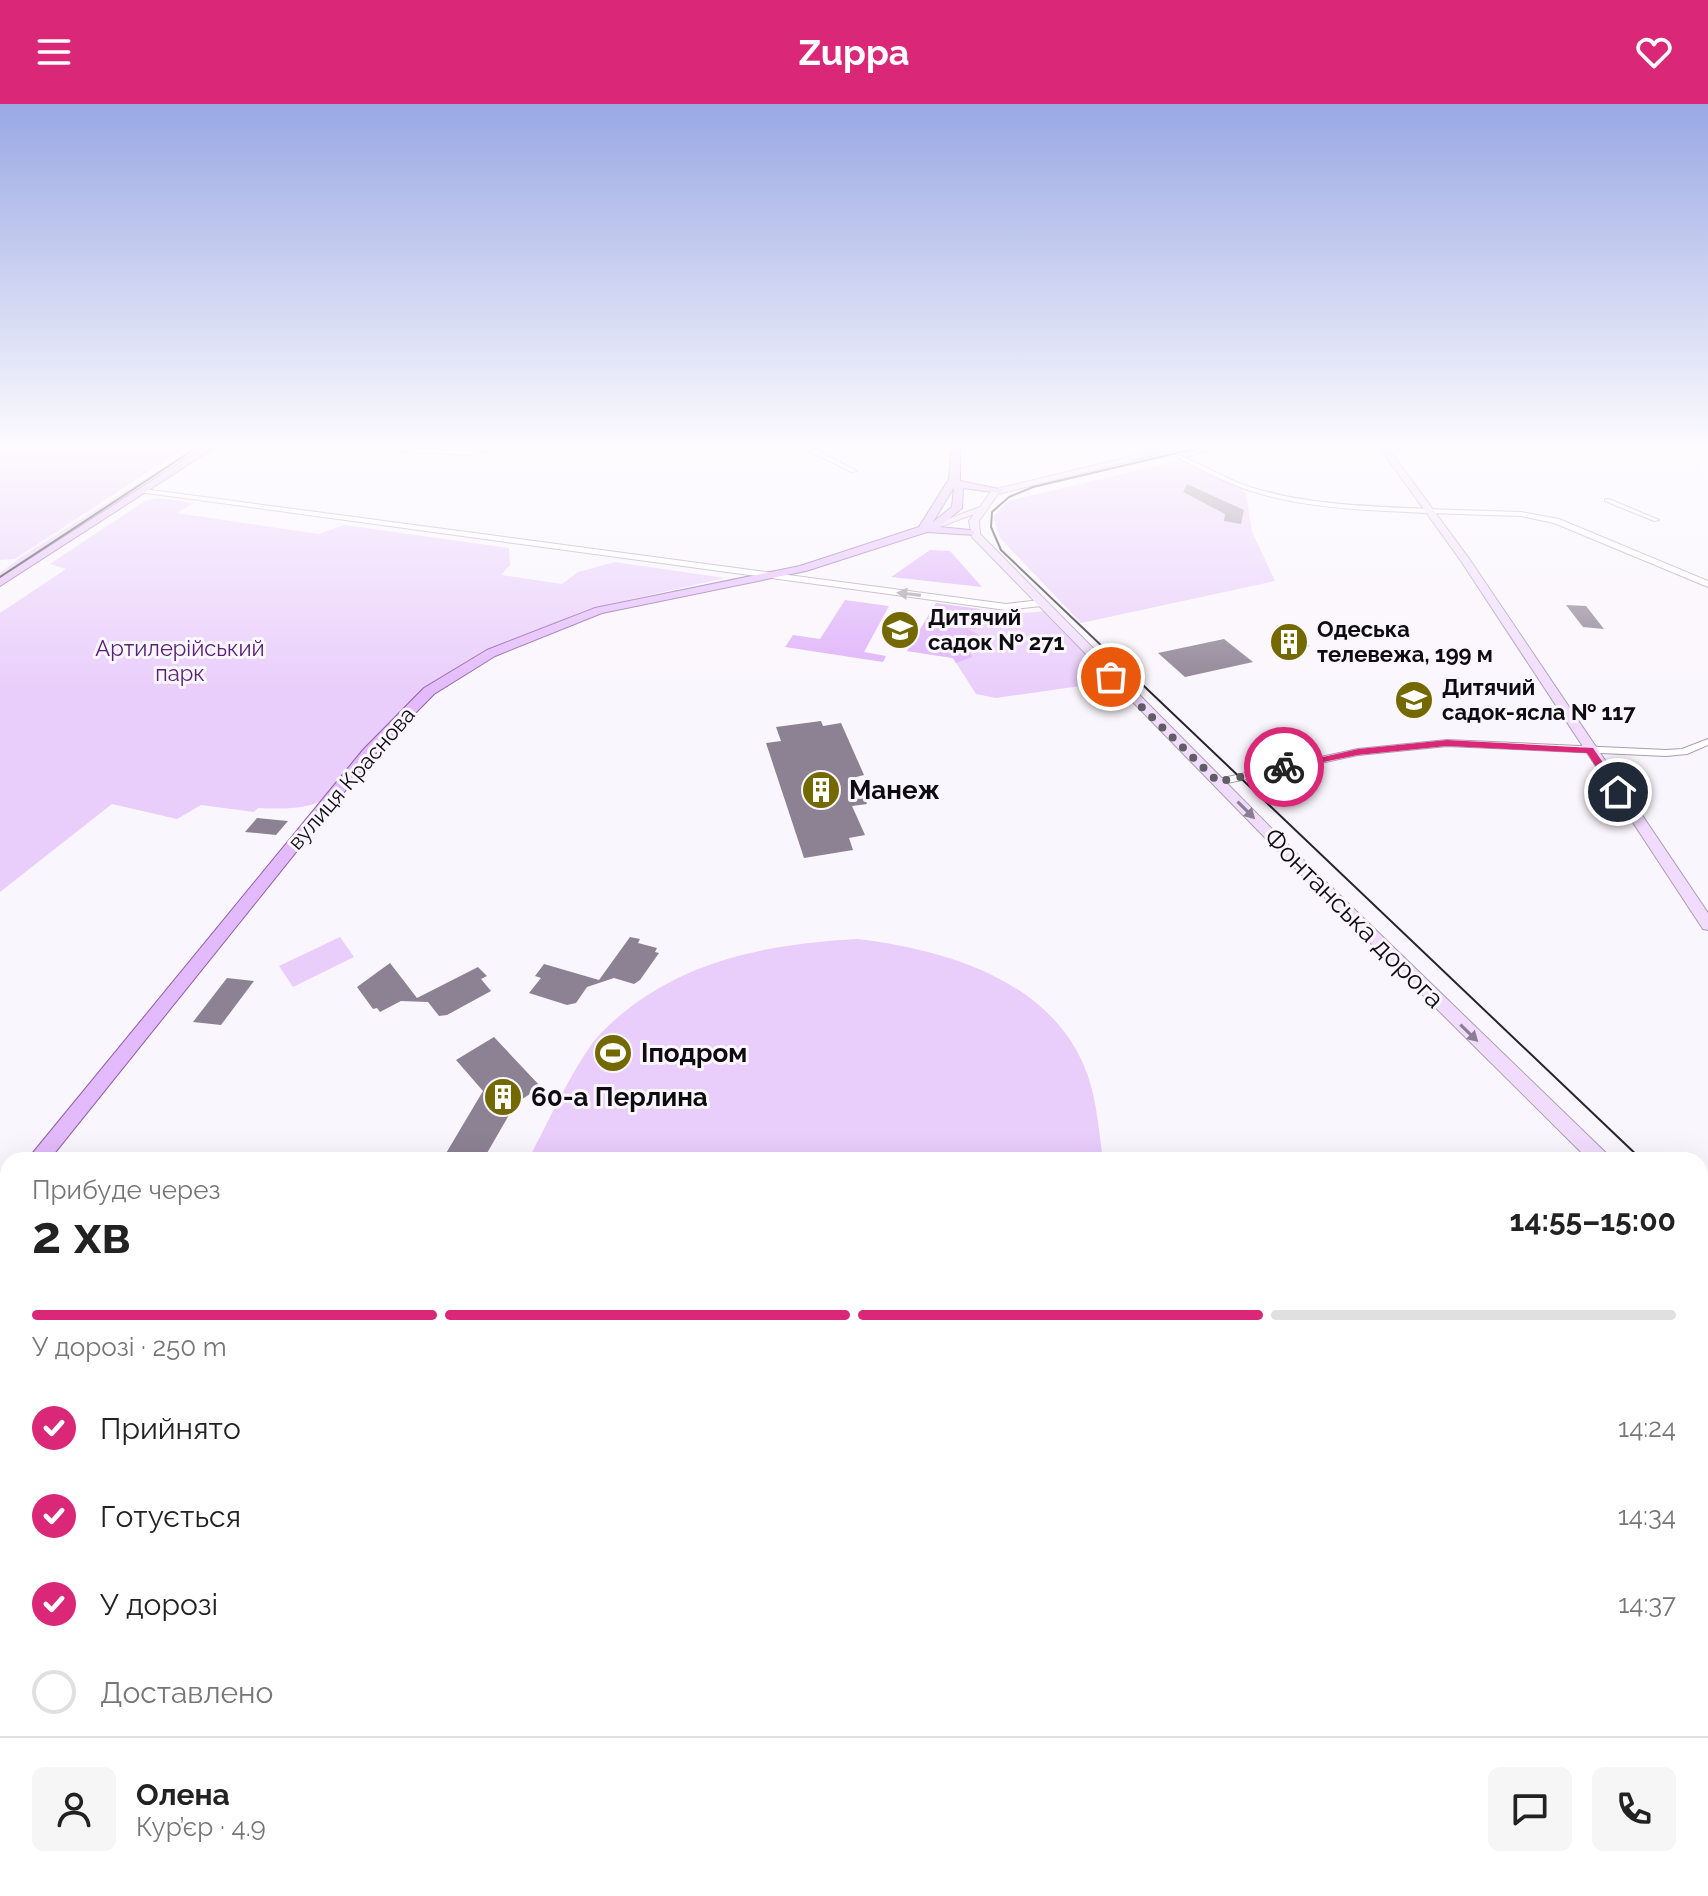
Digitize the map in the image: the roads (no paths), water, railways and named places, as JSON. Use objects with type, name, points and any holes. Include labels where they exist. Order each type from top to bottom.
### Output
[{"type":"main road","points":[[0,583],[88,528]]},
{"type":"main road","name":"вулиця Краснова","points":[[44,1152],[376,743],[429,691],[501,648],[599,610],[773,576],[929,528]]},
{"type":"main road","points":[[960,528],[973,534]]},
{"type":"main road","points":[[973,528],[973,534]]},
{"type":"main road","points":[[1439,528],[1708,925]]},
{"type":"main road","points":[[922,530],[973,534]]},
{"type":"main road","name":"Фонтанська дорога","points":[[973,534],[1437,1002],[1593,1152]]},
{"type":"street","points":[[417,528],[1006,607],[1041,603]]},
{"type":"street","points":[[1575,528],[1708,584]]},
{"type":"street","points":[[1218,782],[1358,752],[1447,743],[1675,753],[1708,742]]},
{"type":"tram line","points":[[0,577],[75,528]]},
{"type":"tram line","points":[[991,528],[1001,550],[1634,1152]]},
{"type":"place","name":"Дитячий садок № 271","points":[[900,630]]},
{"type":"place","name":"Одеська телевежа, 199 м","points":[[1289,642]]},
{"type":"place","name":"Дитячий садок-ясла № 117","points":[[1414,700]]},
{"type":"place","name":"Манеж","points":[[821,790]]},
{"type":"place","name":"Іподром","points":[[613,1053]]},
{"type":"place","name":"60-а Перлина","points":[[503,1097]]},
{"type":"park label","name":"Артилерійський парк","points":[[180,660]]}]
